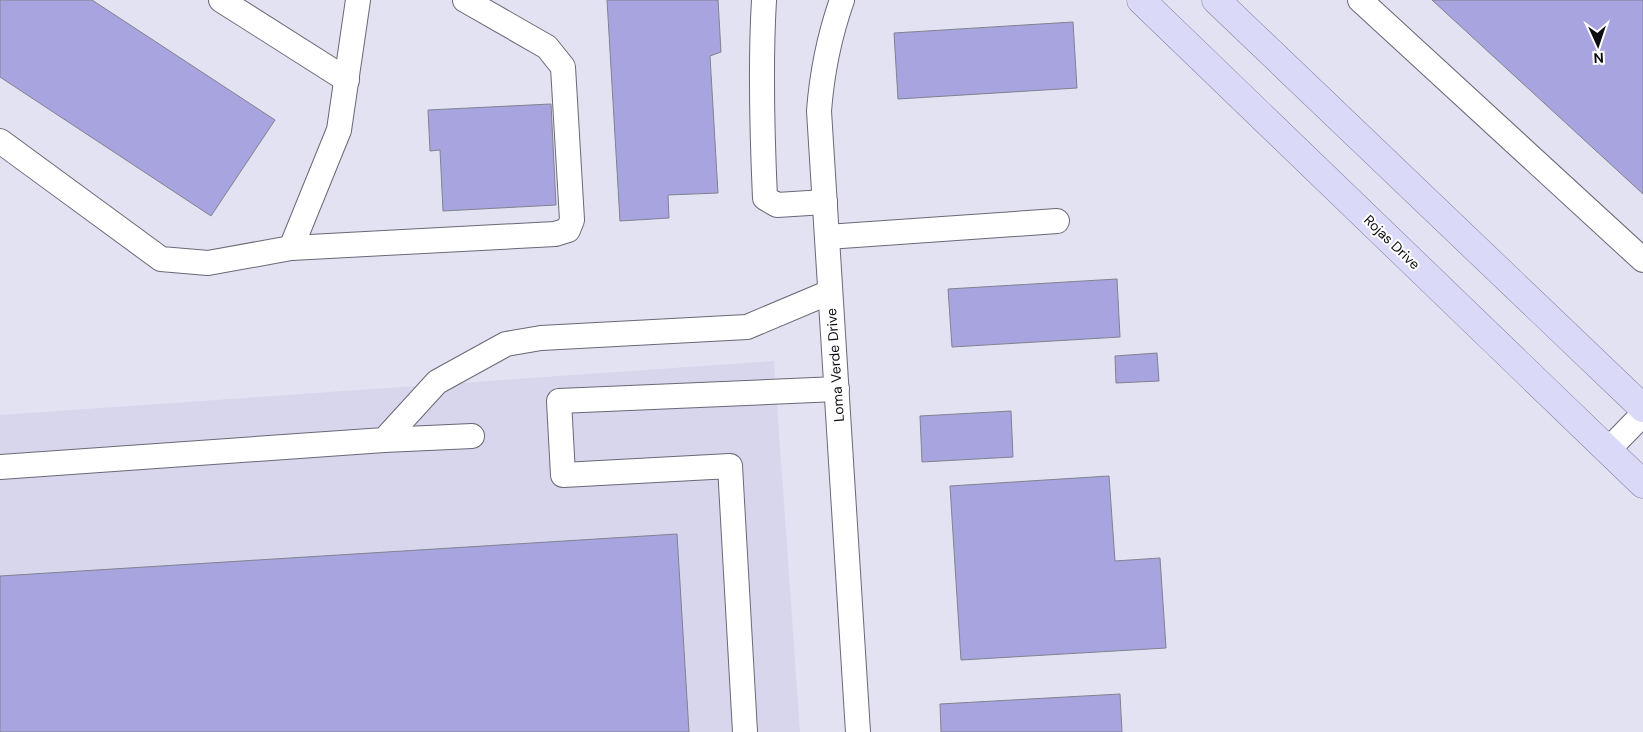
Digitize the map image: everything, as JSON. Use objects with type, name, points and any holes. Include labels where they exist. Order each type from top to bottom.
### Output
[{"type":"main road","name":"Rojas Drive","points":[[1141,0],[1643,484]]},
{"type":"main road","points":[[1216,0],[1643,408]]},
{"type":"street","points":[[221,0],[347,80]]},
{"type":"street","points":[[291,248],[340,130],[358,0]]},
{"type":"street","points":[[0,141],[161,259],[208,263],[291,248],[555,234],[568,230],[572,220],[563,67],[547,47],[465,0]]},
{"type":"street","points":[[764,0],[761,42],[761,114],[765,198],[777,205],[825,202]]},
{"type":"street","name":"Loma Verde Drive","points":[[842,0],[829,37],[822,74],[819,111],[858,732]]},
{"type":"street","points":[[1360,0],[1643,260]]},
{"type":"street","points":[[827,237],[1057,221]]},
{"type":"street","points":[[384,440],[437,382],[506,344],[541,338],[747,327],[830,292]]},
{"type":"street","points":[[745,732],[730,466],[563,475],[559,402],[837,389]]},
{"type":"street","points":[[1608,450],[1643,414]]},
{"type":"street","points":[[0,467],[384,440],[472,436]]},
{"type":"shaded area","points":[[774,361],[800,732],[0,732],[0,415]]},
{"type":"building","points":[[0,0],[92,0],[275,120],[211,216],[0,77]]},
{"type":"building","points":[[607,0],[718,0],[721,52],[710,56],[718,193],[668,195],[669,218],[620,221]]},
{"type":"building","points":[[1432,0],[1643,0],[1643,194]]},
{"type":"building","points":[[1073,22],[1077,88],[898,99],[894,33]]},
{"type":"building","points":[[551,104],[556,205],[443,211],[440,150],[430,151],[428,110]]},
{"type":"building","points":[[1117,279],[1120,337],[952,347],[948,289]]},
{"type":"building","points":[[1157,353],[1159,381],[1116,383],[1115,356]]},
{"type":"building","points":[[1011,411],[1013,457],[922,462],[920,416]]},
{"type":"building","points":[[1109,476],[1115,561],[1160,558],[1166,648],[961,660],[950,486]]},
{"type":"building","points":[[677,534],[689,732],[0,732],[0,576]]},
{"type":"building","points":[[1120,694],[1122,732],[941,732],[940,704]]}]
